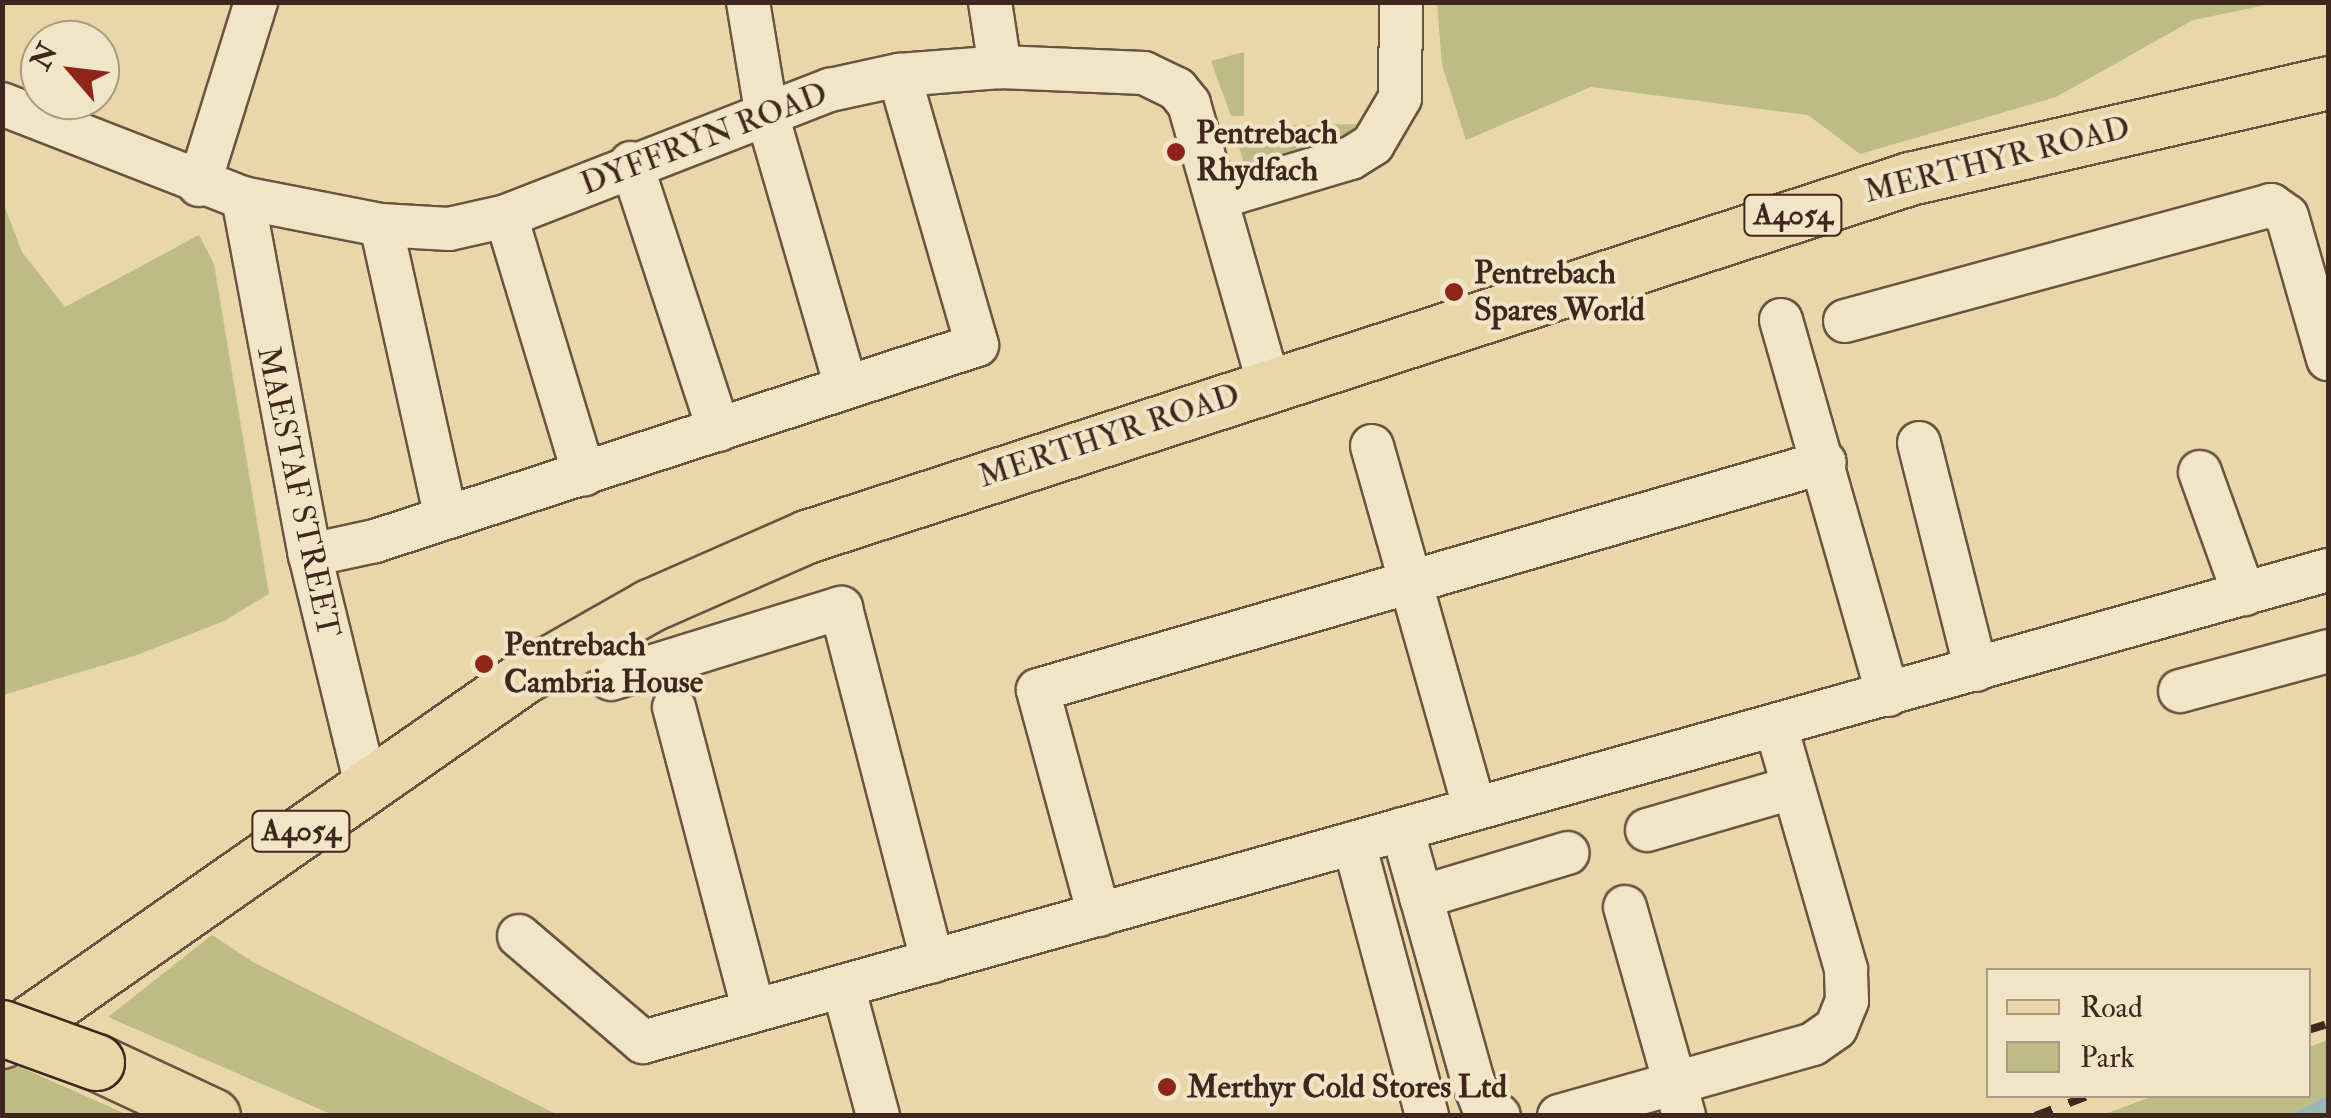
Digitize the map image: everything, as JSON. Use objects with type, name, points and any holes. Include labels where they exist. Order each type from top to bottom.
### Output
[{"type":"highway","points":[[2,1028],[96,1062],[212,1116]]},
{"type":"main road","name":"MERTHYR ROAD","points":[[2,1042],[366,784],[525,677],[732,569],[889,508],[1910,179],[2328,83]]},
{"type":"street","points":[[198,185],[256,2]]},
{"type":"street","points":[[748,2],[766,110],[846,386]]},
{"type":"street","points":[[990,2],[1000,67]]},
{"type":"street","points":[[1216,198],[1352,158],[1373,144],[1400,98],[1401,2]]},
{"type":"street","name":"DYFFRYN ROAD","points":[[2,104],[198,185],[243,198],[380,225],[449,229],[506,216],[766,110],[899,75],[1000,67],[1125,70],[1162,79],[1189,104],[1268,384]]},
{"type":"street","points":[[310,555],[584,475],[977,345],[899,75]]},
{"type":"street","points":[[631,163],[719,430]]},
{"type":"street","name":"MAESTAF STREET","points":[[243,198],[310,555],[366,784]]},
{"type":"street","points":[[1845,321],[2271,205],[2286,216],[2328,360]]},
{"type":"street","points":[[506,216],[584,475]]},
{"type":"street","points":[[380,225],[446,517]]},
{"type":"street","points":[[1782,320],[1888,695]]},
{"type":"street","points":[[1919,443],[1976,670]]},
{"type":"street","points":[[1372,446],[1475,809]]},
{"type":"street","points":[[1099,914],[1038,690],[1408,578],[1824,462]]},
{"type":"street","points":[[2200,472],[2244,594]]},
{"type":"street","points":[[520,936],[643,1042],[2328,570]]},
{"type":"street","points":[[612,679],[841,608],[932,961]]},
{"type":"street","points":[[2180,691],[2328,652]]},
{"type":"street","points":[[674,707],[754,1011]]},
{"type":"street","points":[[1559,1116],[1679,1099],[1813,1044],[1836,1028],[1842,1014],[1846,969],[1776,727]]},
{"type":"street","points":[[1647,830],[1792,788]]},
{"type":"street","points":[[1402,829],[1473,1082],[1482,1103],[1499,1116]]},
{"type":"street","points":[[1354,843],[1426,1116]]},
{"type":"street","points":[[1421,897],[1568,853]]},
{"type":"street","points":[[1624,907],[1679,1099]]},
{"type":"street","points":[[843,986],[878,1116]]},
{"type":"green space","points":[[1437,2],[2276,3],[2193,20],[2056,97],[1860,154],[1808,115],[1591,87],[1466,140],[1442,65]]},
{"type":"green space","points":[[1244,52],[1244,116],[1231,116],[1211,61]]},
{"type":"green space","points":[[1363,124],[1335,145],[1258,167],[1244,164],[1233,126]]},
{"type":"green space","points":[[2,200],[22,252],[65,307],[199,235],[214,264],[269,594],[224,621],[134,656],[3,695]]},
{"type":"green space","points":[[212,935],[253,962],[558,1115],[333,1115],[108,1017]]},
{"type":"green space","points":[[2328,1040],[2328,1095],[2290,1115],[2099,1116],[2148,1098],[2311,1098],[2311,1046]]},
{"type":"green space","points":[[11,1063],[128,1115],[3,1116],[3,1071]]},
{"type":"water","points":[[2326,1096],[2328,1115],[2290,1115]]},
{"type":"railway","points":[[2311,1029],[2328,1024]]},
{"type":"railway","points":[[2035,1116],[2082,1098]]},
{"type":"place","name":"Pentrebach Rhydfach","points":[[1176,152]]},
{"type":"place","name":"Pentrebach Spares World","points":[[1454,292]]},
{"type":"place","name":"Pentrebach Cambria House","points":[[484,664]]},
{"type":"place","name":"Merthyr Cold Stores Ltd","points":[[1167,1087]]}]
